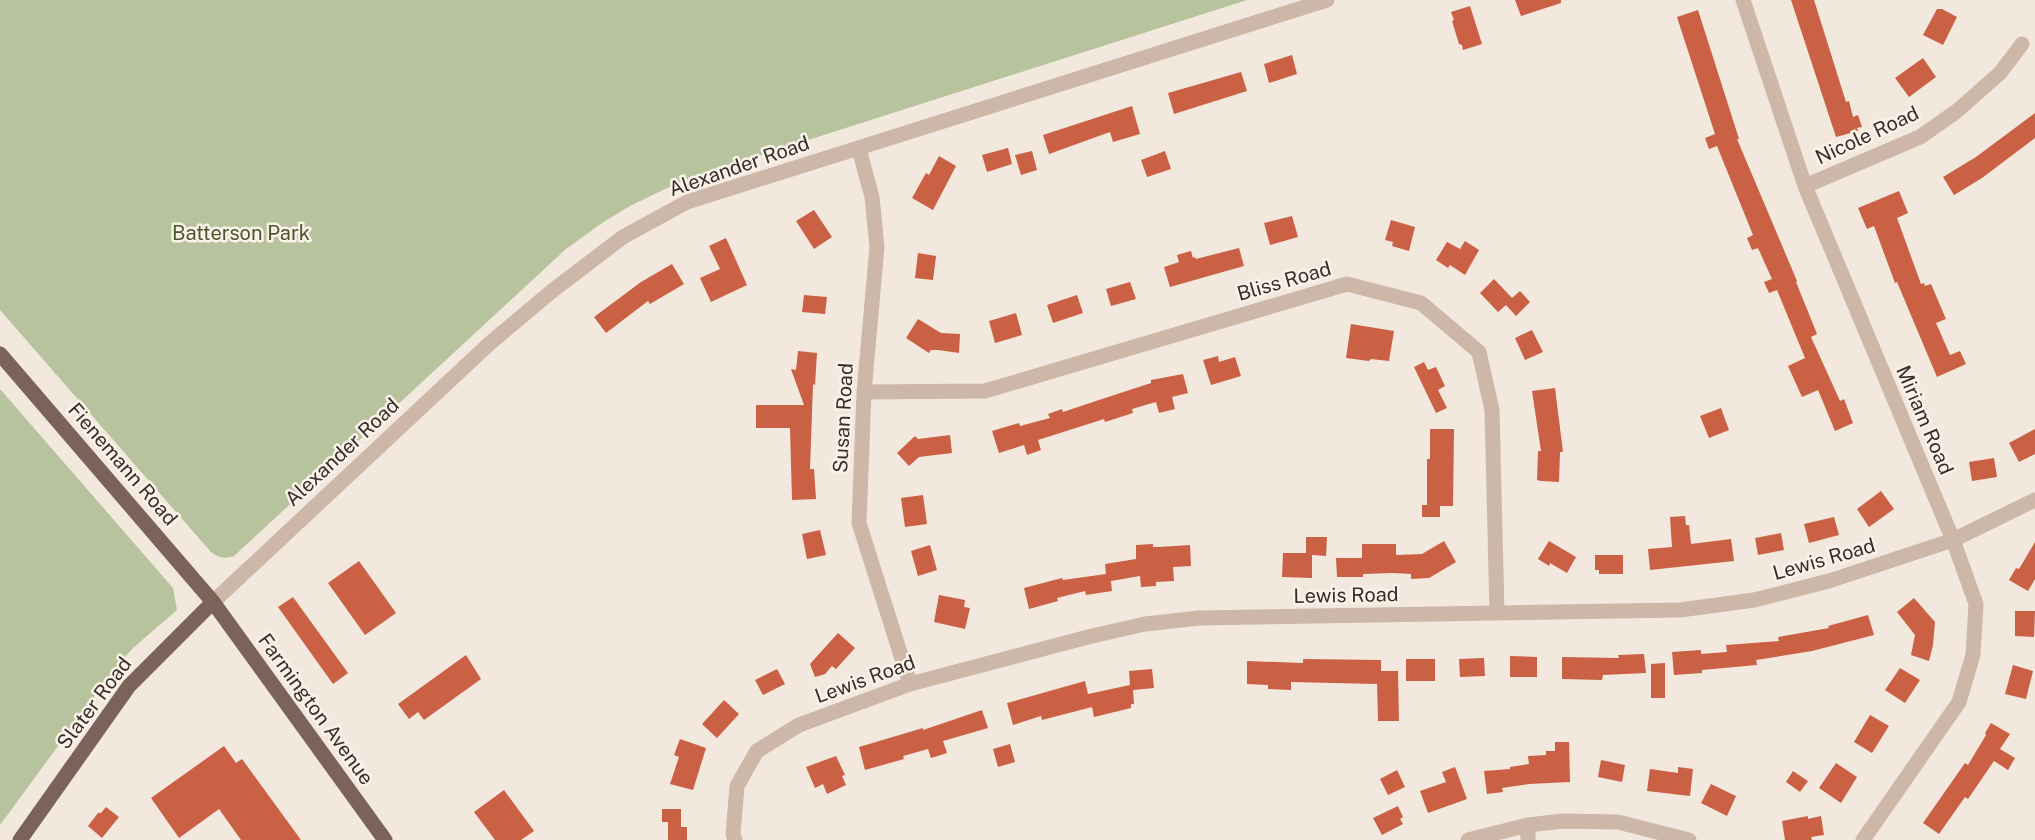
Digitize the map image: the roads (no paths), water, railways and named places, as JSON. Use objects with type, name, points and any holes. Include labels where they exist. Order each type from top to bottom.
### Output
[{"type":"main road","name":"Fienemann Road","points":[[0,354],[213,602]]},
{"type":"main road","name":"Slater Road","points":[[20,840],[129,686],[213,602]]},
{"type":"main road","name":"Farmington Avenue","points":[[213,602],[385,840]]},
{"type":"street","name":"Alexander Road","points":[[213,602],[489,344],[552,291],[623,237],[687,202],[1327,0]]},
{"type":"street","name":"Miriam Road","points":[[1743,0],[1805,186],[1953,540],[1976,604],[1973,655],[1959,702],[1863,840]]},
{"type":"street","name":"Nicole Road","points":[[1805,186],[1920,137],[1957,111],[2000,73],[2022,44]]},
{"type":"street","name":"Susan Road","points":[[859,149],[872,197],[877,247],[864,392],[859,523],[910,684]]},
{"type":"street","name":"Bliss Road","points":[[864,392],[985,391],[1347,284],[1421,303],[1479,352],[1492,410],[1497,613]]},
{"type":"street","name":"Lewis Road","points":[[735,840],[737,786],[757,751],[799,725],[910,684],[1088,637],[1145,624],[1199,618],[1680,610],[1754,600],[1829,581],[1953,540],[2035,500]]},
{"type":"street","points":[[1468,840],[1528,832],[1563,821],[1618,822],[1689,840]]},
{"type":"park label","name":"Batterson Park","points":[[241,233]]}]
